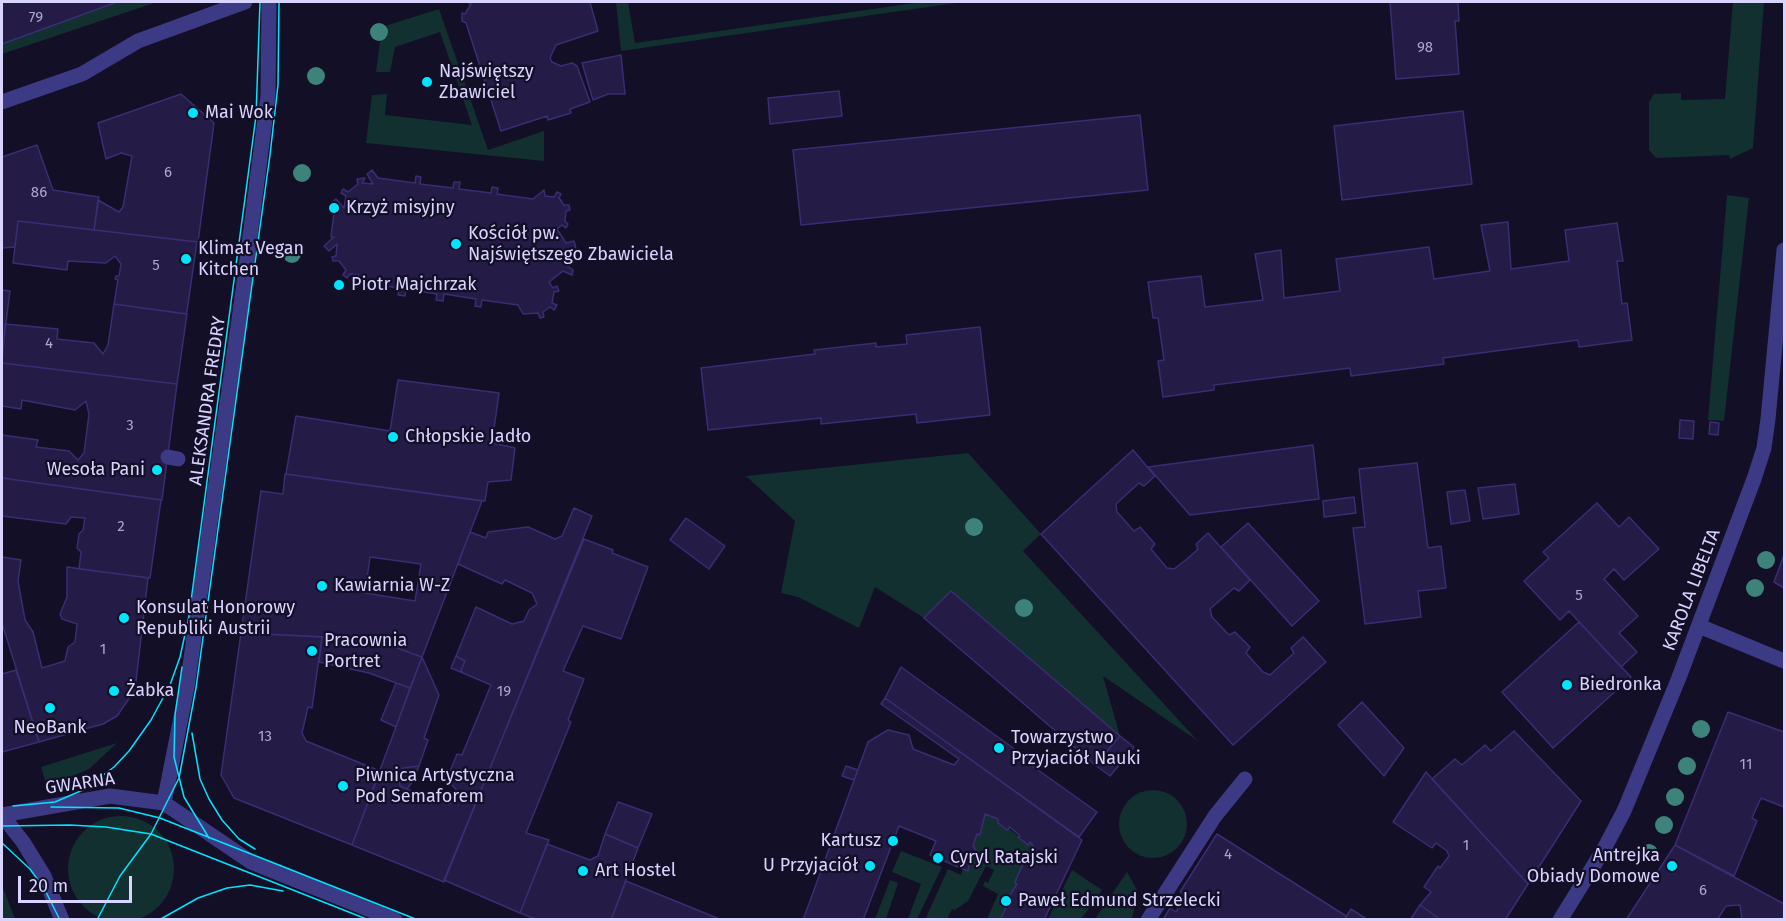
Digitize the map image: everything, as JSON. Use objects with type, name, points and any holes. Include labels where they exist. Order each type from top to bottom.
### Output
[{"type":"street","points":[[2,102],[82,74],[138,41],[245,2]]},
{"type":"street","name":"ALEKSANDRA FREDRY","points":[[164,803],[187,687],[243,291],[268,96],[270,2]]},
{"type":"street","name":"KAROLA LIBELTA","points":[[1560,920],[1604,849],[1624,811],[1699,626],[1764,448],[1785,250]]},
{"type":"street","points":[[1699,626],[1785,660]]},
{"type":"street","points":[[1148,920],[1215,816],[1245,779]]},
{"type":"street","name":"GWARNA","points":[[2,815],[110,796],[164,803]]},
{"type":"street","points":[[164,803],[251,862],[395,920]]},
{"type":"street","points":[[2,815],[23,842],[44,876],[62,920]]},
{"type":"green space","points":[[117,2],[157,2],[2,54],[2,44]]},
{"type":"green space","points":[[616,2],[628,2],[635,43],[922,2],[963,2],[621,51]]},
{"type":"green space","points":[[1733,2],[1764,2],[1753,148],[1730,159],[1729,155],[1656,158],[1649,150],[1649,102],[1654,94],[1681,93],[1681,100],[1725,99]]},
{"type":"green space","points":[[439,9],[488,150],[544,131],[544,161],[366,143],[372,95],[387,94],[385,115],[472,125],[440,32],[395,47],[390,72],[376,72],[382,27]]},
{"type":"green space","points":[[1727,195],[1749,198],[1724,421],[1708,420]]},
{"type":"green space","points":[[968,453],[1041,534],[1023,551],[1198,741],[1103,676],[1120,736],[951,591],[924,618],[875,587],[859,628],[798,597],[781,593],[795,521],[746,476]]},
{"type":"green space","points":[[117,743],[89,769],[47,787],[41,767]]},
{"type":"green space","points":[[1153,790],[1166,793],[1177,800],[1184,811],[1187,824],[1184,837],[1177,848],[1166,855],[1153,858],[1140,855],[1129,848],[1122,837],[1119,824],[1122,811],[1129,800],[1140,793]]},
{"type":"green space","points":[[985,814],[998,819],[1028,845],[1030,842],[1035,848],[1034,851],[1030,850],[1016,879],[1017,884],[1003,907],[1006,908],[1000,919],[987,919],[998,894],[983,886],[985,881],[988,883],[994,870],[986,866],[968,901],[955,910],[952,909],[947,919],[925,920],[948,869],[961,875],[963,869],[968,870],[970,857],[973,857],[976,850],[973,846],[977,834],[980,834]]},
{"type":"green space","points":[[121,816],[141,820],[159,831],[170,849],[174,869],[170,889],[159,907],[141,918],[121,922],[101,918],[83,907],[72,889],[68,869],[72,849],[83,831],[101,820]]},
{"type":"green space","points":[[901,851],[942,867],[917,919],[908,919],[921,884],[892,872]]},
{"type":"green space","points":[[1072,870],[1102,890],[1081,919],[1048,919]]},
{"type":"green space","points":[[1127,872],[1138,892],[1132,918],[1095,919]]},
{"type":"green space","points":[[890,880],[898,883],[886,919],[875,919]]},
{"type":"green space","points":[[2,885],[15,919],[2,919]]},
{"type":"building","points":[[2,2],[117,2],[2,44]]},
{"type":"building","points":[[467,2],[590,2],[598,31],[556,45],[550,58],[552,62],[561,66],[572,63],[577,66],[590,102],[570,109],[571,113],[548,120],[547,116],[501,131],[466,23],[462,21],[462,13],[465,14],[471,4]]},
{"type":"building","points":[[1390,2],[1458,2],[1459,21],[1455,21],[1459,74],[1396,79]]},
{"type":"building","points":[[621,55],[625,94],[608,94],[593,100],[582,63]]},
{"type":"building","points":[[839,91],[842,116],[770,124],[768,98]]},
{"type":"building","points":[[181,94],[214,123],[198,242],[94,230],[98,200],[119,212],[123,207],[132,156],[121,153],[106,159],[98,123]]},
{"type":"building","points":[[1463,111],[1472,184],[1342,200],[1334,126]]},
{"type":"building","points":[[1140,115],[1148,190],[801,225],[793,150]]},
{"type":"building","points":[[37,145],[53,190],[99,197],[94,230],[18,221],[15,247],[2,248],[2,157]]},
{"type":"building","name":"Kościół pw. Najświętszego Zbawiciela","points":[[372,170],[378,178],[415,183],[416,176],[421,177],[420,184],[453,188],[454,182],[460,182],[459,189],[491,193],[492,187],[498,188],[497,194],[533,199],[544,190],[545,196],[554,197],[557,192],[561,194],[559,198],[564,205],[569,205],[570,210],[566,211],[565,221],[568,224],[566,228],[562,225],[557,229],[566,243],[574,241],[576,249],[568,250],[568,253],[574,254],[573,264],[567,262],[566,265],[573,270],[572,275],[563,271],[549,282],[553,288],[557,286],[559,291],[554,292],[552,303],[557,305],[554,310],[550,307],[543,312],[544,317],[540,318],[538,313],[523,314],[518,305],[482,300],[481,307],[475,306],[476,299],[444,294],[443,301],[436,300],[437,294],[406,289],[405,296],[398,295],[400,288],[363,283],[355,289],[352,284],[359,275],[350,274],[347,278],[343,275],[346,270],[339,261],[333,261],[332,257],[336,256],[337,244],[329,251],[324,246],[334,237],[331,237],[334,212],[338,211],[331,203],[336,199],[344,208],[346,196],[341,193],[343,189],[348,192],[358,184],[357,179],[365,178],[362,183],[373,184],[367,174]]},
{"type":"building","points":[[18,221],[197,242],[186,314],[114,304],[118,280],[115,279],[119,276],[121,264],[115,256],[106,263],[68,261],[67,270],[13,263]]},
{"type":"building","points":[[1508,222],[1511,269],[1569,261],[1565,230],[1617,223],[1623,261],[1617,261],[1622,304],[1627,303],[1632,340],[1579,347],[1578,340],[1443,358],[1444,364],[1351,376],[1350,368],[1214,385],[1214,390],[1163,397],[1158,361],[1164,360],[1158,318],[1153,318],[1148,282],[1201,276],[1205,307],[1263,300],[1255,254],[1281,250],[1284,298],[1340,291],[1336,259],[1429,247],[1434,279],[1490,271],[1481,225]]},
{"type":"building","points":[[2,290],[10,291],[2,353]]},
{"type":"building","points":[[114,304],[187,314],[177,384],[2,363],[5,324],[58,329],[57,339],[94,343],[103,354],[108,345]]},
{"type":"building","points":[[980,327],[990,415],[917,423],[916,414],[821,424],[821,418],[708,430],[701,368],[815,354],[814,350],[876,343],[876,347],[907,344],[906,335]]},
{"type":"building","points":[[2,363],[177,384],[162,500],[2,478],[2,435],[38,440],[36,447],[69,451],[78,460],[84,453],[89,414],[86,401],[75,410],[22,400],[21,409],[2,406]]},
{"type":"building","name":"Chłopskie Jadło","points":[[398,380],[499,393],[492,443],[515,448],[511,480],[488,482],[485,501],[286,474],[296,416],[390,431]]},
{"type":"building","points":[[1680,420],[1694,421],[1693,439],[1679,438]]},
{"type":"building","points":[[1710,422],[1719,423],[1718,435],[1709,434]]},
{"type":"building","points":[[1313,445],[1319,499],[1190,515],[1148,467]]},
{"type":"building","points":[[1133,450],[1155,476],[1144,486],[1139,483],[1116,504],[1117,512],[1134,531],[1140,527],[1155,544],[1151,549],[1167,568],[1174,569],[1187,559],[1198,549],[1196,544],[1208,533],[1250,580],[1239,591],[1234,588],[1210,609],[1212,617],[1229,635],[1235,632],[1250,647],[1246,653],[1263,672],[1270,675],[1294,653],[1291,648],[1303,637],[1326,662],[1233,745],[1041,534]]},
{"type":"building","points":[[1417,463],[1428,548],[1441,546],[1446,588],[1418,591],[1421,617],[1365,624],[1353,528],[1365,527],[1359,469]]},
{"type":"building","points":[[285,474],[482,501],[422,657],[372,639],[241,633],[261,491],[283,494]],"holes":[[[370,557],[421,564],[415,601],[365,593]]]},
{"type":"building","points":[[2,478],[161,500],[150,578],[79,569],[81,552],[77,548],[85,518],[71,517],[66,524],[2,516]]},
{"type":"building","points":[[1515,484],[1519,514],[1483,519],[1478,488]]},
{"type":"building","points":[[1465,490],[1470,521],[1451,524],[1447,492]]},
{"type":"building","points":[[1354,497],[1356,513],[1324,517],[1323,501]]},
{"type":"building","points":[[1597,503],[1619,527],[1629,517],[1659,549],[1624,580],[1614,569],[1604,579],[1638,616],[1619,633],[1637,652],[1621,667],[1569,611],[1560,620],[1524,581],[1549,558],[1543,552]]},
{"type":"building","points":[[574,508],[592,516],[444,882],[352,845],[422,657],[439,695],[424,738],[428,740],[419,766],[403,768],[399,780],[400,786],[449,804],[456,800],[459,793],[447,779],[457,754],[462,755],[491,685],[463,673],[461,670],[465,661],[456,656],[476,607],[512,624],[524,621],[529,610],[537,604],[532,593],[505,580],[502,584],[458,564],[470,532],[486,538],[488,532],[528,527],[555,539],[562,536]]},
{"type":"building","points":[[686,518],[725,546],[709,569],[670,540]]},
{"type":"building","points":[[1248,523],[1319,601],[1292,626],[1221,547]]},
{"type":"building","points":[[584,539],[648,567],[621,639],[583,626],[563,671],[584,679],[568,720],[571,722],[526,833],[549,840],[520,913],[444,880]]},
{"type":"building","points":[[1784,555],[1784,588],[1774,582]]},
{"type":"building","points":[[2,557],[21,560],[18,581],[25,620],[33,632],[42,668],[65,661],[68,647],[75,642],[77,624],[62,619],[60,614],[67,597],[67,567],[148,578],[135,690],[117,716],[103,724],[39,742],[2,623]]},
{"type":"building","points":[[951,591],[1120,736],[1095,765],[924,618]]},
{"type":"building","name":"Biedronka","points":[[1579,622],[1631,677],[1553,748],[1502,692]]},
{"type":"building","points":[[241,633],[322,637],[312,708],[308,707],[302,733],[306,741],[380,771],[352,845],[234,798],[221,775]]},
{"type":"building","points":[[322,637],[372,639],[422,657],[410,688],[369,673],[319,662]]},
{"type":"building","points":[[456,656],[465,661],[461,670],[463,673],[451,668]]},
{"type":"building","points":[[901,667],[1097,812],[1079,837],[885,698]]},
{"type":"building","points":[[16,670],[39,742],[2,752],[2,674]]},
{"type":"building","points":[[396,683],[410,688],[396,727],[381,720]]},
{"type":"building","points":[[885,698],[1082,840],[1044,920],[1000,920],[1006,908],[1003,907],[1017,884],[1016,879],[1030,850],[1034,851],[1035,848],[1030,842],[1028,845],[1018,837],[1020,836],[1010,827],[1007,830],[998,823],[998,819],[985,814],[980,835],[977,834],[973,846],[976,850],[973,858],[970,857],[968,871],[930,855],[936,841],[899,826],[863,920],[803,920],[868,742],[888,730],[909,735],[913,749],[954,765],[959,759],[881,704]]},
{"type":"building","points":[[1362,702],[1404,748],[1384,776],[1338,725]]},
{"type":"building","points":[[1728,712],[1784,732],[1784,807],[1761,798],[1752,818],[1757,821],[1734,876],[1675,845]]},
{"type":"building","points":[[1514,731],[1581,801],[1528,884],[1432,779],[1455,759],[1462,765],[1485,745],[1491,751]]},
{"type":"building","points":[[1120,736],[1134,747],[1110,776],[1095,765]]},
{"type":"building","points":[[419,766],[407,789],[400,786],[399,780],[403,768]]},
{"type":"building","points":[[846,766],[858,770],[854,780],[842,776]]},
{"type":"building","points":[[1426,772],[1528,884],[1505,920],[1441,920],[1420,905],[1431,892],[1424,887],[1438,866],[1440,868],[1449,856],[1447,851],[1436,843],[1432,848],[1393,822]]},
{"type":"building","points":[[618,802],[652,814],[638,848],[605,834]]},
{"type":"building","name":"Art Hostel","points":[[605,834],[638,848],[611,920],[538,920],[520,913],[547,844],[590,860],[598,856]]},
{"type":"building","points":[[1217,834],[1346,916],[1344,920],[1163,920],[1170,908],[1176,912],[1186,896],[1180,892]]},
{"type":"building","points":[[1675,845],[1784,904],[1784,920],[1742,920],[1740,905],[1726,906],[1717,920],[1626,920]]},
{"type":"building","points":[[626,881],[722,920],[611,920]]},
{"type":"building","points":[[1420,905],[1441,920],[1410,920]]},
{"type":"building","points":[[1351,909],[1368,920],[1344,920]]},
{"type":"tram line","points":[[13,806],[55,802],[83,790],[114,767],[129,751],[151,720],[170,685],[180,657],[189,616],[256,116],[260,2]]},
{"type":"tram line","points":[[97,920],[120,876],[151,834],[179,778],[196,688],[270,155],[278,85],[279,2]]},
{"type":"tram line","points":[[182,667],[175,715],[174,757],[184,797],[209,838]]},
{"type":"tram line","points":[[192,733],[200,779],[209,799],[222,820],[239,839],[255,849]]},
{"type":"tram line","points":[[51,807],[119,808],[160,818],[418,920]]},
{"type":"tram line","points":[[2,826],[70,825],[106,827],[151,834],[369,920]]},
{"type":"tram line","points":[[2,843],[30,869],[45,890],[60,920]]},
{"type":"tram line","points":[[159,920],[198,898],[227,888],[250,885],[283,891]]},
{"type":"place","name":"Najświętszy Zbawiciel","points":[[427,82]]},
{"type":"place","name":"Mai Wok","points":[[193,113]]},
{"type":"place","name":"Krzyż misyjny","points":[[334,208]]},
{"type":"place","name":"Kościół pw. Najświętszego Zbawiciela","points":[[456,244]]},
{"type":"place","name":"Klimat Vegan Kitchen","points":[[186,259]]},
{"type":"place","name":"Piotr Majchrzak","points":[[339,285]]},
{"type":"place","name":"Chłopskie Jadło","points":[[393,437]]},
{"type":"place","name":"Wesoła Pani","points":[[157,470]]},
{"type":"place","name":"Kawiarnia W-Z","points":[[322,586]]},
{"type":"place","name":"Konsulat Honorowy Republiki Austrii","points":[[124,618]]},
{"type":"place","name":"Pracownia Portret","points":[[312,651]]},
{"type":"place","name":"Biedronka","points":[[1567,685]]},
{"type":"place","name":"Żabka","points":[[114,691]]},
{"type":"place","name":"NeoBank","points":[[50,708]]},
{"type":"place","name":"Towarzystwo Przyjaciół Nauki","points":[[999,748]]},
{"type":"place","name":"Piwnica Artystyczna Pod Semaforem","points":[[343,786]]},
{"type":"place","name":"Kartusz","points":[[893,841]]},
{"type":"place","name":"Cyryl Ratajski","points":[[938,858]]},
{"type":"place","name":"U Przyjaciół","points":[[870,866]]},
{"type":"place","name":"Antrejka Obiady Domowe","points":[[1672,866]]},
{"type":"place","name":"Art Hostel","points":[[583,871]]},
{"type":"place","name":"Paweł Edmund Strzelecki","points":[[1006,901]]}]
